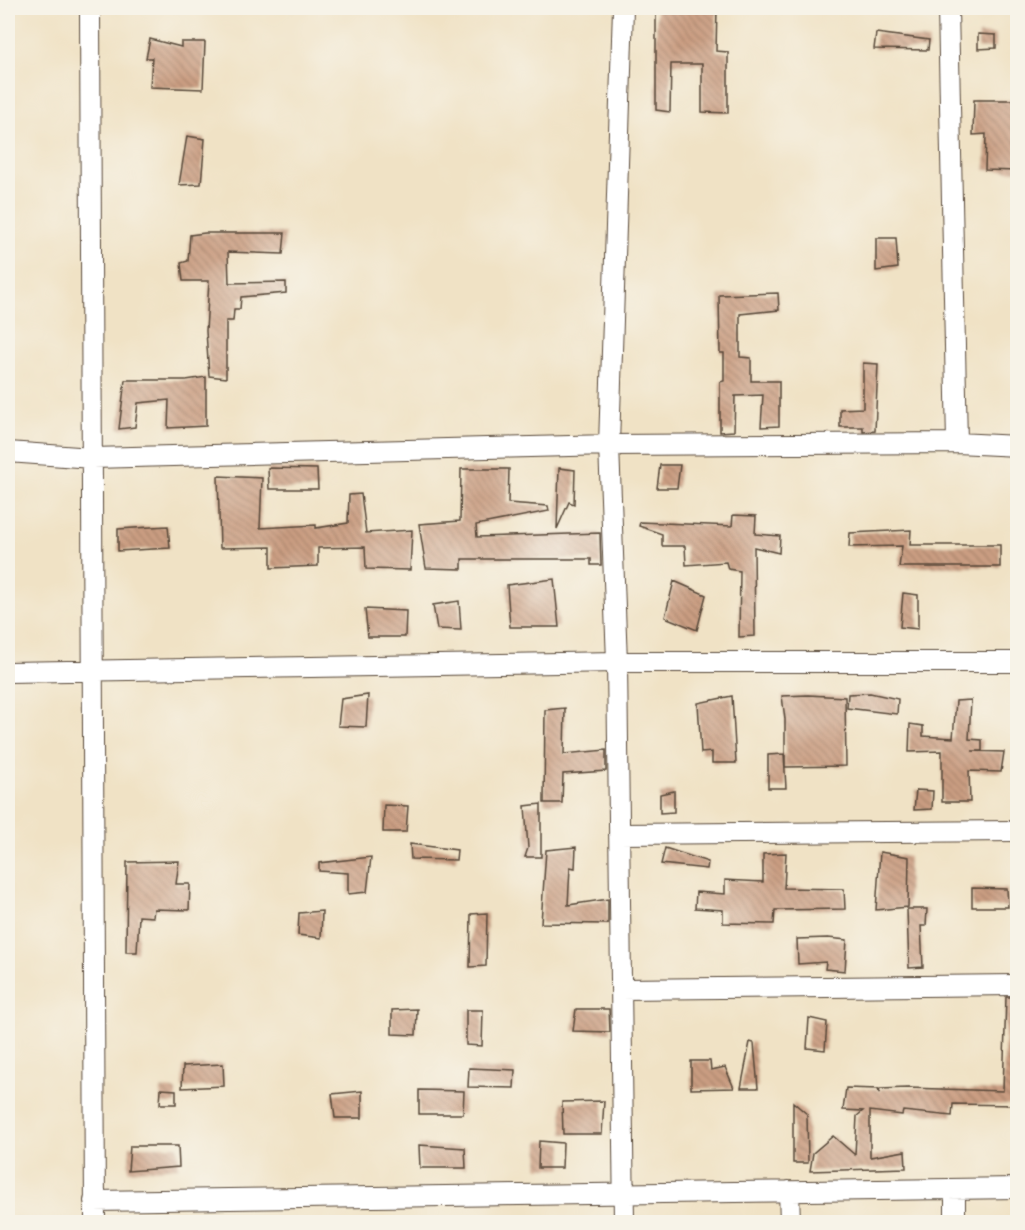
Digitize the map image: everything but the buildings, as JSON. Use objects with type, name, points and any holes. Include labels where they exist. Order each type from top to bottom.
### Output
[{"type":"street","points":[[90,8],[94,672],[94,1222]]},
{"type":"street","points":[[623,8],[609,445],[617,662],[624,1222]]},
{"type":"street","points":[[948,8],[957,443]]},
{"type":"street","points":[[8,452],[92,458],[609,445],[957,443],[1017,446]]},
{"type":"street","points":[[8,672],[617,662],[1017,662]]},
{"type":"street","points":[[619,834],[1017,831]]},
{"type":"street","points":[[621,989],[1017,985]]},
{"type":"street","points":[[94,1201],[1017,1188]]},
{"type":"street","points":[[955,1190],[955,1222]]},
{"type":"street","points":[[789,1191],[790,1222]]}]
